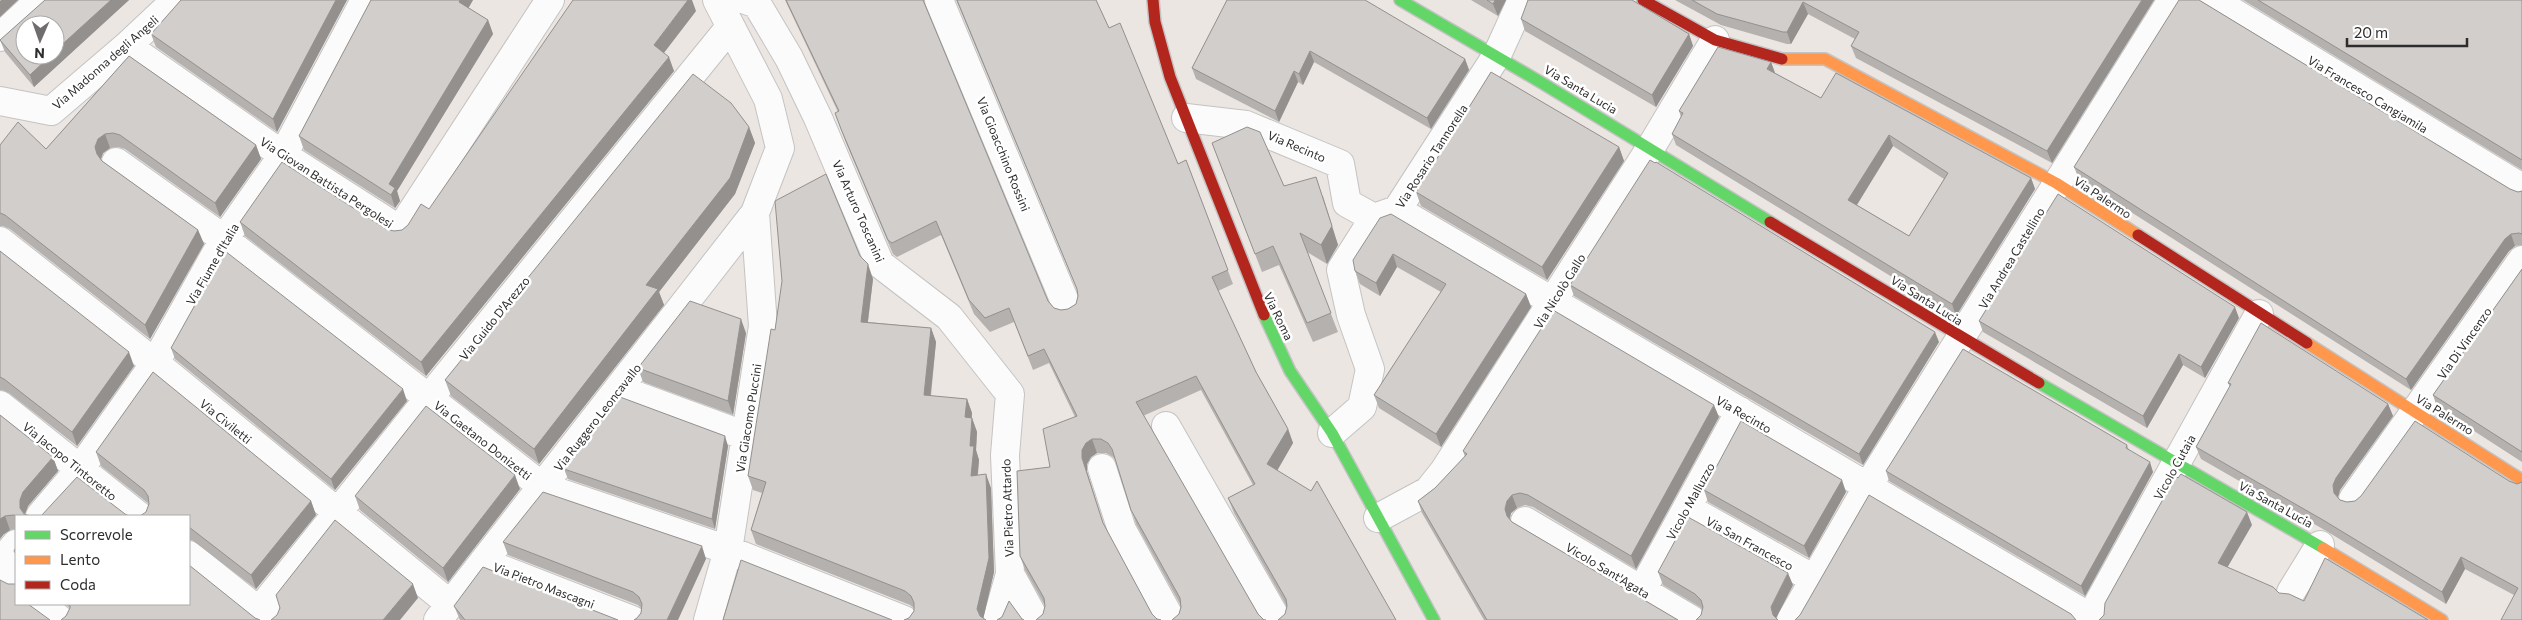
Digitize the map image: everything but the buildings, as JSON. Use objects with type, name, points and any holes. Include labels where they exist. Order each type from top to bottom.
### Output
[{"type":"street","points":[[0,37],[40,0]]},
{"type":"street","name":"Via Madonna degli Angeli","points":[[0,101],[51,111],[127,46],[176,0]]},
{"type":"street","name":"Via Fiume d'Italia","points":[[41,515],[80,469],[155,363],[224,239],[282,155],[365,0]]},
{"type":"street","name":"Via Giovan Battista Pergolesi","points":[[127,46],[282,155],[400,230],[550,0]]},
{"type":"street","points":[[717,0],[768,99],[780,148],[754,213]]},
{"type":"street","name":"Via Arturo Toscanini","points":[[746,0],[757,4],[789,58],[818,118],[880,264],[949,317],[1010,394]]},
{"type":"street","name":"Via Gioacchino Rossini","points":[[939,0],[1068,309]]},
{"type":"street","name":"Via Roma","points":[[1153,0],[1155,22],[1170,76],[1253,293],[1290,371],[1332,434],[1434,620]]},
{"type":"street","name":"Via Santa Lucia","points":[[1400,0],[1651,147],[1962,338],[2176,464],[2320,545],[2442,620]]},
{"type":"street","name":"Via Rosario Tannorella","points":[[1332,434],[1362,406],[1370,369],[1351,315],[1341,270],[1386,214],[1496,55],[1522,0]]},
{"type":"street","name":"Via Palermo","points":[[1644,0],[1715,40],[1785,60],[1825,59],[2056,184],[2522,480]]},
{"type":"street","name":"Via Andrea Castellino","points":[[1791,620],[1868,486],[2172,0]]},
{"type":"street","name":"Via Francesco Cangiamila","points":[[2214,0],[2522,188]]},
{"type":"street","name":"Via Guido D'Arezzo","points":[[265,616],[337,512],[730,26]]},
{"type":"street","name":"Via Nicolò Gallo","points":[[1378,518],[1428,492],[1444,471],[1651,147],[1715,40]]},
{"type":"street","name":"Via Recinto","points":[[1186,118],[1246,124],[1340,164],[1347,203],[1386,214],[1553,301],[2092,619]]},
{"type":"street","name":"Via Gaetano Donizetti","points":[[116,162],[224,239],[543,487],[728,550],[904,620]]},
{"type":"street","name":"Via Ruggero Leoncavallo","points":[[444,612],[754,213]]},
{"type":"street","name":"Via Giacomo Puccini","points":[[708,620],[728,550],[763,326],[754,213]]},
{"type":"street","name":"Via Civiletti","points":[[0,241],[155,363],[337,512],[444,612]]},
{"type":"street","name":"Via Di Vincenzo","points":[[2353,499],[2522,260]]},
{"type":"street","name":"Vicolo Cutaia","points":[[2092,619],[2258,314]]},
{"type":"street","points":[[618,389],[746,436]]},
{"type":"street","name":"Via Pietro Attardo","points":[[996,620],[1010,574],[1005,455],[1010,394]]},
{"type":"street","name":"Via Jacopo Tintoretto","points":[[0,405],[139,515]]},
{"type":"street","name":"Vicolo Malluzzo","points":[[1642,590],[1740,411]]},
{"type":"street","points":[[1166,426],[1277,620]]},
{"type":"street","points":[[1102,468],[1122,530],[1171,620]]},
{"type":"street","name":"Via San Francesco","points":[[1686,508],[1814,579]]},
{"type":"street","name":"Vicolo Sant'Agata","points":[[1525,521],[1692,620]]},
{"type":"street","points":[[0,563],[15,545]]},
{"type":"street","points":[[2291,592],[2320,545]]},
{"type":"street","points":[[190,556],[265,616]]},
{"type":"street","name":"Via Pietro Mascagni","points":[[483,562],[632,620]]},
{"type":"street","points":[[0,570],[15,582]]},
{"type":"street","points":[[1010,574],[1035,620]]},
{"type":"street","points":[[42,605],[60,620]]},
{"type":"traffic: fast","points":[[1400,0],[1542,83],[1770,222]]},
{"type":"traffic: fast","points":[[1264,315],[1290,371],[1332,433],[1434,620]]},
{"type":"traffic: fast","points":[[2039,383],[2323,548]]},
{"type":"traffic: slow","points":[[1782,59],[1825,59],[2056,183],[2138,235]]},
{"type":"traffic: slow","points":[[2307,343],[2522,480]]},
{"type":"traffic: slow","points":[[2323,548],[2442,620]]},
{"type":"traffic: jam","points":[[1153,0],[1155,22],[1170,77],[1264,315]]},
{"type":"traffic: jam","points":[[1643,0],[1715,40],[1782,59]]},
{"type":"traffic: jam","points":[[1770,222],[2039,383]]},
{"type":"traffic: jam","points":[[2138,235],[2307,343]]}]
